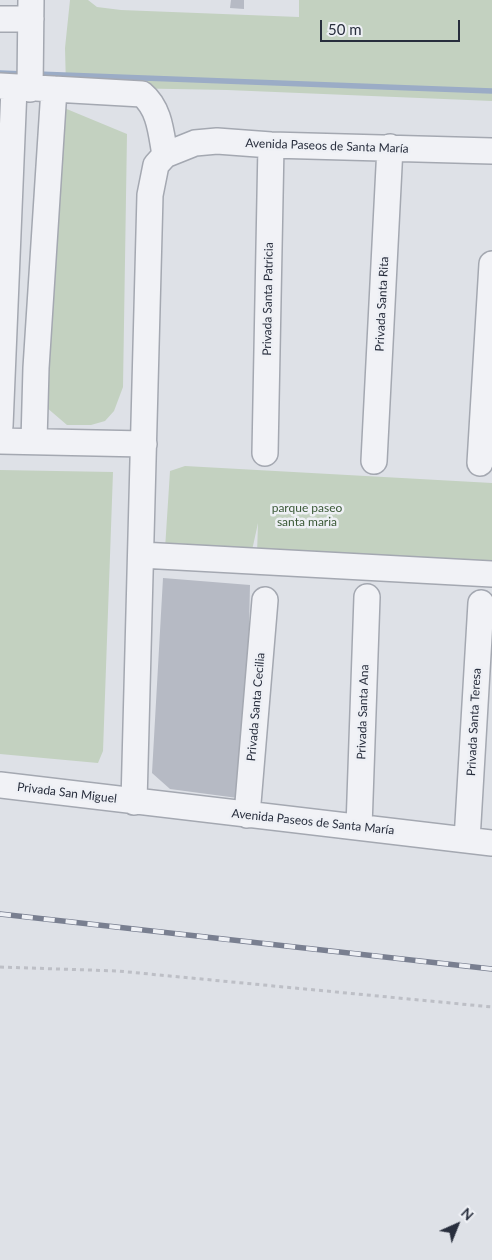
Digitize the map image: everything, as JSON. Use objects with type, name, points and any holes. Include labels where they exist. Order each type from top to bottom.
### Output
[{"type":"street","points":[[0,19],[31,18],[25,86],[36,368],[34,441]]},
{"type":"street","points":[[0,426],[6,143],[25,86]]},
{"type":"street","points":[[25,86],[142,94],[151,102],[157,112],[166,156],[156,166],[150,195],[134,802]]},
{"type":"street","name":"Avenida Paseos de Santa María","points":[[166,156],[196,143],[217,141],[271,145],[492,151]]},
{"type":"street","name":"Privada Santa Patricia","points":[[265,453],[271,145]]},
{"type":"street","name":"Privada Santa Rita","points":[[374,461],[390,147]]},
{"type":"street","points":[[480,463],[492,264]]},
{"type":"street","points":[[0,440],[144,444]]},
{"type":"street","points":[[141,555],[492,574]]},
{"type":"street","name":"Privada Santa Ana","points":[[359,827],[367,597]]},
{"type":"street","name":"Privada Santa Cecilia","points":[[247,815],[265,600]]},
{"type":"street","name":"Privada Santa Teresa","points":[[467,840],[481,603]]},
{"type":"street","name":"Privada San Miguel","points":[[0,785],[134,802]]},
{"type":"street","name":"Avenida Paseos de Santa María","points":[[134,802],[492,843]]},
{"type":"path","points":[[0,967],[118,971],[492,1007]]},
{"type":"green space","points":[[70,0],[88,0],[97,7],[121,10],[299,17],[299,0],[492,0],[492,101],[227,90],[66,87],[65,48]]},
{"type":"green space","points":[[57,105],[127,134],[123,387],[114,411],[105,421],[91,425],[67,425],[46,407]]},
{"type":"green space","name":"parque paseo santa maria","points":[[185,466],[492,483],[492,570],[257,555],[258,523],[251,555],[165,549],[170,471]]},
{"type":"green space","points":[[0,470],[113,472],[103,751],[98,763],[0,754]]},
{"type":"building","points":[[231,0],[244,0],[244,9],[230,8]]},
{"type":"building","points":[[163,578],[250,585],[245,799],[170,789],[152,773]]},
{"type":"waterway","points":[[0,73],[25,74]]},
{"type":"waterway","points":[[37,74],[492,91]]},
{"type":"railway","points":[[0,914],[492,969]]}]
